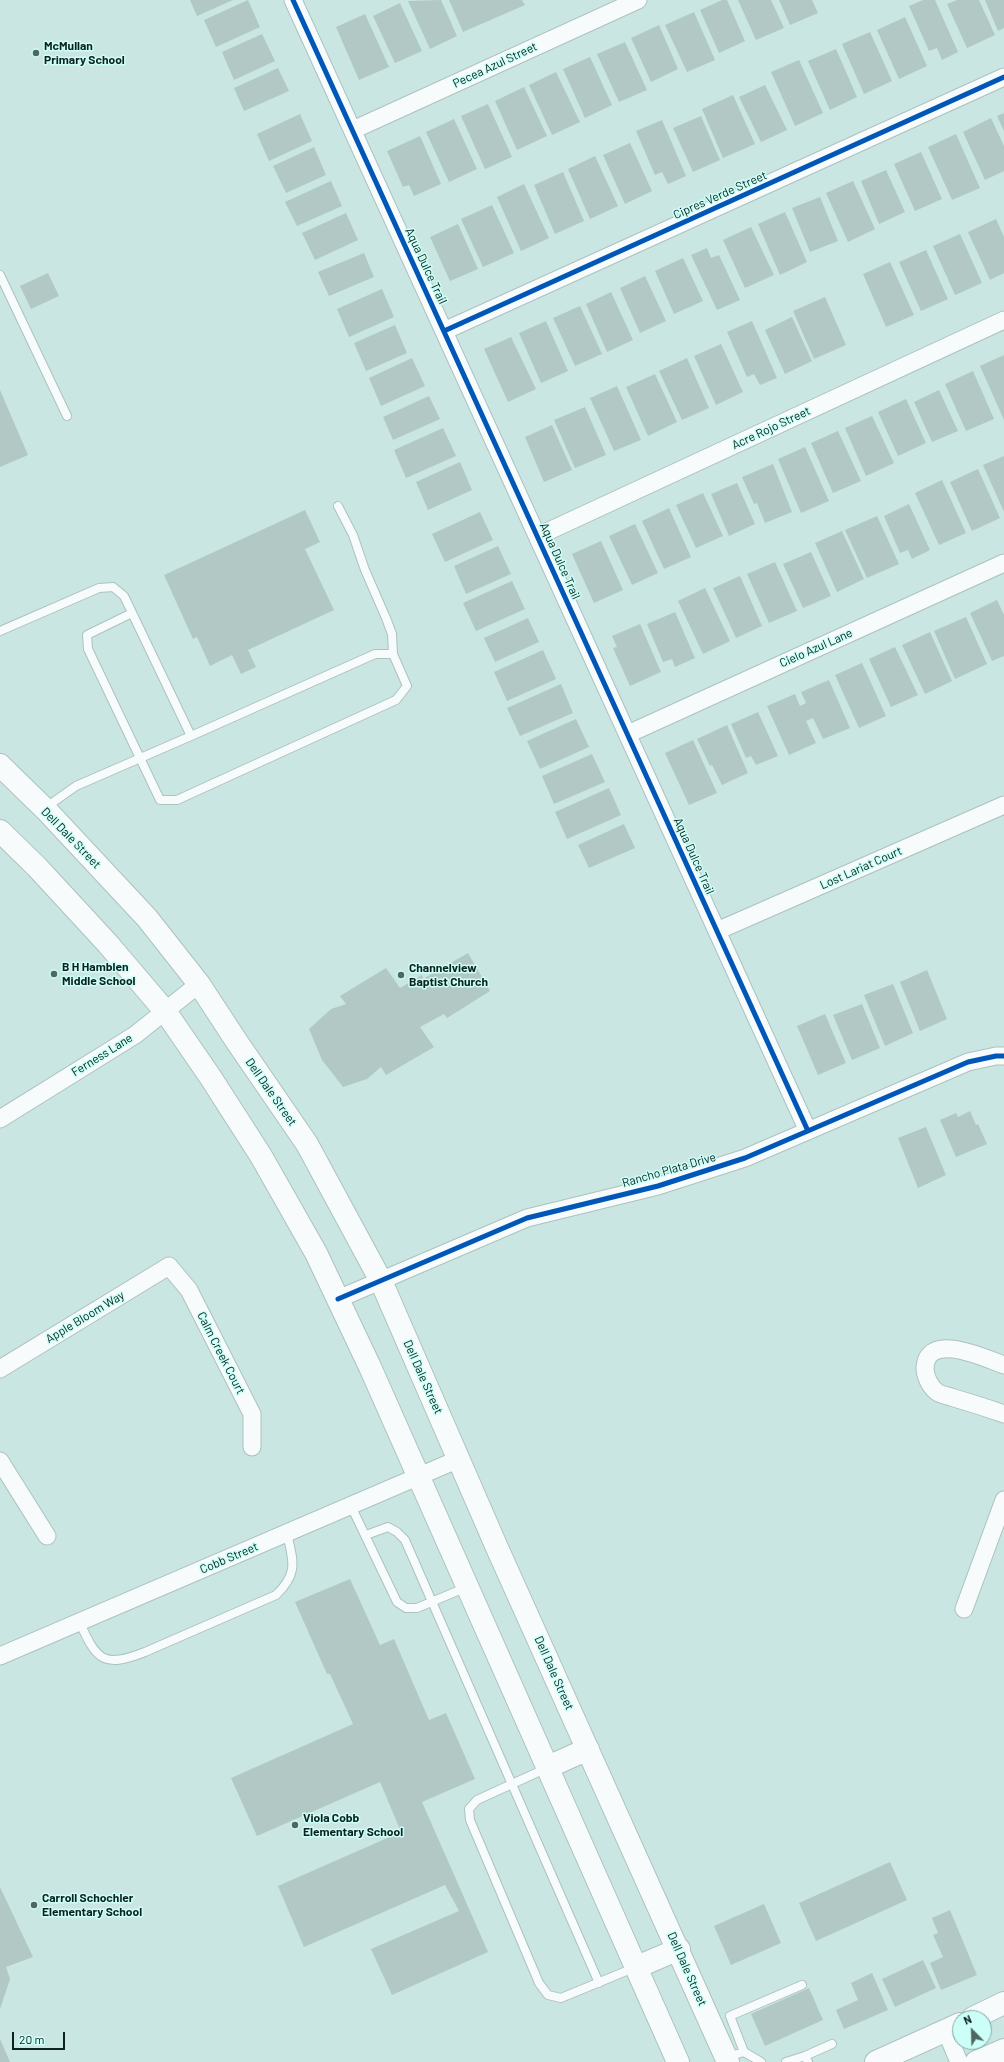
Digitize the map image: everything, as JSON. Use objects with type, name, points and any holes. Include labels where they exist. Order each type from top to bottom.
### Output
[{"type":"main road","name":"Dell Dale Street","points":[[0,765],[44,809],[147,918],[199,984],[237,1042],[308,1144],[381,1281],[588,1749],[679,1949],[733,2057]]},
{"type":"main road","points":[[0,831],[37,867],[108,944],[165,1011],[211,1078],[261,1156],[316,1253],[468,1587],[678,2062]]},
{"type":"main road","points":[[548,1767],[588,1749]]},
{"type":"main road","points":[[637,1967],[679,1949]]},
{"type":"main road","points":[[990,2010],[1004,2003]]},
{"type":"main road","points":[[876,2062],[952,2027]]},
{"type":"main road","points":[[976,2062],[1004,2050]]},
{"type":"street","name":"Aqua Dulce Trail","points":[[293,0],[808,1131]]},
{"type":"street","name":"Pecea Azul Street","points":[[353,130],[638,0]]},
{"type":"street","name":"Cipres Verde Street","points":[[444,331],[1004,77]]},
{"type":"street","name":"Acre Rojo Street","points":[[538,536],[1004,320]]},
{"type":"street","name":"Cielo Azul Lane","points":[[628,734],[1004,563]]},
{"type":"street","name":"Lost Lariat Court","points":[[717,930],[1004,805]]},
{"type":"street","name":"Ferness Lane","points":[[0,1119],[135,1035],[199,984]]},
{"type":"street","name":"Rancho Plata Drive","points":[[338,1299],[527,1218],[658,1186],[745,1158],[968,1062],[996,1056],[1004,1056]]},
{"type":"street","name":"Apple Bloom Way","points":[[0,1369],[170,1266]]},
{"type":"street","name":"Calm Creek Court","points":[[170,1266],[189,1290],[252,1414],[252,1447]]},
{"type":"street","points":[[1004,1365],[960,1349],[948,1348],[940,1349],[932,1354],[927,1360],[925,1367],[926,1376],[937,1392],[1004,1414]]},
{"type":"street","name":"Cobb Street","points":[[0,1656],[80,1623],[459,1459]]},
{"type":"street","points":[[0,1461],[47,1536]]},
{"type":"street","points":[[964,1609],[1004,1500]]},
{"type":"street","points":[[957,2050],[959,2062]]},
{"type":"lane","points":[[0,275],[67,416]]},
{"type":"lane","points":[[132,612],[87,635],[88,649],[160,800],[177,800],[396,700],[407,686],[393,654],[392,634],[365,570],[353,536],[338,506]]},
{"type":"lane","points":[[0,631],[99,588],[113,587],[124,596],[192,736]]},
{"type":"lane","points":[[44,809],[76,786],[141,759],[375,654],[393,654]]},
{"type":"lane","points":[[351,1506],[397,1602],[406,1608],[417,1608],[468,1587]]},
{"type":"lane","points":[[366,1535],[388,1528],[397,1532],[405,1540],[431,1603],[599,1983]]},
{"type":"lane","points":[[80,1623],[96,1654],[108,1660],[125,1660],[145,1652],[276,1595],[287,1584],[292,1572],[293,1560],[288,1533]]},
{"type":"lane","points":[[548,1767],[477,1800],[469,1809],[470,1820],[539,1983],[548,1995],[561,1998],[637,1967]]},
{"type":"lane","points":[[761,2062],[733,2057],[730,2016],[802,1985]]},
{"type":"lane","points":[[786,2062],[807,2059],[832,2044]]},
{"type":"building","points":[[190,0],[233,0],[197,16]]},
{"type":"building","points":[[248,0],[260,27],[216,47],[204,20]]},
{"type":"building","points":[[441,0],[457,36],[430,49],[408,1]]},
{"type":"building","points":[[449,0],[522,0],[525,5],[463,32]]},
{"type":"building","points":[[722,0],[727,0],[745,41],[719,53],[700,10]]},
{"type":"building","points":[[738,0],[771,0],[784,28],[756,40]]},
{"type":"building","points":[[779,0],[812,0],[818,13],[790,25]]},
{"type":"building","points":[[923,0],[935,0],[958,52],[942,60],[937,48],[929,51],[909,6]]},
{"type":"building","points":[[957,0],[979,0],[995,35],[967,48],[947,4]]},
{"type":"building","points":[[985,0],[1004,0],[1004,28],[998,31]]},
{"type":"building","points":[[400,3],[422,51],[395,63],[373,16]]},
{"type":"building","points":[[694,12],[715,60],[687,72],[665,25]]},
{"type":"building","points":[[365,14],[389,67],[359,80],[336,27]]},
{"type":"building","points":[[905,17],[927,66],[899,79],[877,30]]},
{"type":"building","points":[[659,25],[678,69],[651,82],[631,38]]},
{"type":"building","points":[[870,32],[892,81],[864,94],[842,44]]},
{"type":"building","points":[[262,34],[275,61],[234,80],[222,52]]},
{"type":"building","points":[[625,42],[647,90],[619,102],[597,54]]},
{"type":"building","points":[[836,49],[857,97],[830,110],[808,61]]},
{"type":"building","points":[[590,57],[612,105],[585,118],[563,69]]},
{"type":"building","points":[[799,60],[823,113],[795,126],[771,72]]},
{"type":"building","points":[[278,68],[289,91],[244,111],[234,88]]},
{"type":"building","points":[[556,72],[580,122],[552,135],[529,85]]},
{"type":"building","points":[[765,85],[787,130],[761,142],[739,97]]},
{"type":"building","points":[[524,87],[547,136],[517,150],[495,101]]},
{"type":"building","points":[[733,95],[755,144],[723,158],[702,109]]},
{"type":"building","points":[[488,104],[512,157],[485,169],[461,116]]},
{"type":"building","points":[[1004,113],[1004,131],[997,116]]},
{"type":"building","points":[[300,114],[312,141],[269,161],[257,134]]},
{"type":"building","points":[[701,116],[720,160],[693,172],[673,128]]},
{"type":"building","points":[[991,118],[1004,146],[1004,171],[985,180],[963,132]]},
{"type":"building","points":[[454,119],[477,169],[449,182],[426,132]]},
{"type":"building","points":[[662,120],[686,176],[668,184],[662,172],[655,175],[636,131]]},
{"type":"building","points":[[956,134],[980,188],[952,200],[928,147]]},
{"type":"building","points":[[420,136],[441,184],[414,196],[409,185],[403,187],[387,151]]},
{"type":"building","points":[[630,143],[652,191],[625,204],[603,155]]},
{"type":"building","points":[[314,147],[326,175],[286,193],[273,166]]},
{"type":"building","points":[[921,152],[942,199],[915,211],[894,164]]},
{"type":"building","points":[[595,156],[618,206],[590,219],[568,169]]},
{"type":"building","points":[[886,170],[905,212],[879,224],[861,181]]},
{"type":"building","points":[[563,172],[584,221],[555,234],[534,185]]},
{"type":"building","points":[[331,181],[342,206],[297,226],[285,202]]},
{"type":"building","points":[[853,181],[875,229],[848,242],[826,193]]},
{"type":"building","points":[[524,184],[549,238],[521,251],[497,197]]},
{"type":"building","points":[[820,197],[838,241],[810,252],[792,208]]},
{"type":"building","points":[[492,205],[514,253],[483,267],[461,219]]},
{"type":"building","points":[[785,212],[807,262],[780,275],[758,224]]},
{"type":"building","points":[[346,213],[358,240],[315,260],[302,233]]},
{"type":"building","points":[[996,219],[1004,237],[1004,273],[990,280],[968,232]]},
{"type":"building","points":[[458,224],[478,269],[450,281],[430,237]]},
{"type":"building","points":[[751,227],[774,275],[745,288],[723,240]]},
{"type":"building","points":[[960,234],[982,283],[955,295],[933,246]]},
{"type":"building","points":[[707,248],[711,258],[719,255],[740,300],[717,310],[691,255]]},
{"type":"building","points":[[926,250],[948,299],[921,311],[899,262]]},
{"type":"building","points":[[364,253],[374,277],[329,296],[318,272]]},
{"type":"building","points":[[683,258],[703,301],[674,314],[655,271]]},
{"type":"building","points":[[890,262],[914,315],[886,327],[863,274]]},
{"type":"building","points":[[48,273],[59,296],[31,309],[20,286]]},
{"type":"building","points":[[645,276],[666,321],[640,333],[620,288]]},
{"type":"building","points":[[382,289],[394,317],[349,337],[337,309]]},
{"type":"building","points":[[611,292],[633,340],[607,352],[586,304]]},
{"type":"building","points":[[825,297],[846,345],[814,359],[793,311]]},
{"type":"building","points":[[580,306],[602,354],[575,366],[553,318]]},
{"type":"building","points":[[792,317],[812,361],[785,374],[765,330]]},
{"type":"building","points":[[546,321],[568,371],[541,383],[519,333]]},
{"type":"building","points":[[752,321],[777,378],[760,385],[754,374],[747,377],[727,332]]},
{"type":"building","points":[[395,325],[407,353],[366,371],[354,343]]},
{"type":"building","points":[[511,337],[536,389],[508,402],[484,349]]},
{"type":"building","points":[[721,344],[743,392],[716,405],[694,356]]},
{"type":"building","points":[[1004,355],[1004,420],[980,366]]},
{"type":"building","points":[[412,358],[425,386],[381,406],[369,378]]},
{"type":"building","points":[[687,358],[709,408],[682,420],[659,371]]},
{"type":"building","points":[[973,371],[994,419],[966,431],[945,384]]},
{"type":"building","points":[[655,374],[677,422],[648,436],[626,387]]},
{"type":"building","points":[[617,386],[641,440],[614,451],[590,398]]},
{"type":"building","points":[[0,390],[28,455],[0,467]]},
{"type":"building","points":[[939,390],[958,431],[932,442],[914,402]]},
{"type":"building","points":[[429,396],[440,419],[393,440],[383,417]]},
{"type":"building","points":[[906,399],[926,443],[898,456],[878,412]]},
{"type":"building","points":[[585,407],[606,455],[575,468],[554,420]]},
{"type":"building","points":[[872,416],[894,463],[866,476],[845,428]]},
{"type":"building","points":[[552,425],[572,470],[544,482],[525,437]]},
{"type":"building","points":[[443,428],[456,456],[406,478],[394,450]]},
{"type":"building","points":[[838,431],[861,481],[833,493],[811,443]]},
{"type":"building","points":[[805,447],[829,501],[801,513],[778,459]]},
{"type":"building","points":[[1004,456],[1004,512],[983,465]]},
{"type":"building","points":[[460,462],[472,490],[428,510],[416,482]]},
{"type":"building","points":[[773,464],[792,512],[765,523],[757,503],[754,504],[742,477]]},
{"type":"building","points":[[978,469],[1000,518],[972,531],[950,482]]},
{"type":"building","points":[[942,480],[966,533],[939,545],[915,493]]},
{"type":"building","points":[[737,483],[755,524],[729,536],[711,494]]},
{"type":"building","points":[[703,493],[723,536],[696,548],[676,505]]},
{"type":"building","points":[[909,504],[930,550],[912,559],[908,550],[900,553],[884,516]]},
{"type":"building","points":[[669,508],[691,557],[664,569],[642,521]]},
{"type":"building","points":[[305,510],[320,542],[305,549],[334,610],[248,650],[256,667],[241,674],[232,655],[210,666],[197,637],[193,639],[164,575]]},
{"type":"building","points":[[480,512],[493,540],[445,562],[432,534]]},
{"type":"building","points":[[877,516],[899,564],[867,578],[845,530]]},
{"type":"building","points":[[635,524],[658,573],[632,585],[609,536]]},
{"type":"building","points":[[842,531],[864,579],[837,592],[815,543]]},
{"type":"building","points":[[601,541],[623,590],[594,603],[572,554]]},
{"type":"building","points":[[498,546],[511,574],[466,594],[454,566]]},
{"type":"building","points":[[811,552],[831,596],[803,608],[783,564]]},
{"type":"building","points":[[775,562],[797,611],[769,623],[747,574]]},
{"type":"building","points":[[740,576],[762,626],[736,638],[713,588]]},
{"type":"building","points":[[512,581],[525,609],[476,631],[463,603]]},
{"type":"building","points":[[705,588],[730,641],[703,654],[678,601]]},
{"type":"building","points":[[997,600],[1004,615],[1004,656],[992,661],[970,613]]},
{"type":"building","points":[[675,612],[695,658],[675,667],[672,659],[663,662],[647,624]]},
{"type":"building","points":[[966,617],[987,664],[955,679],[934,631]]},
{"type":"building","points":[[528,618],[539,642],[495,662],[484,638]]},
{"type":"building","points":[[640,624],[661,672],[630,686],[613,648],[617,647],[612,636]]},
{"type":"building","points":[[930,632],[952,681],[925,694],[902,645]]},
{"type":"building","points":[[895,647],[918,695],[891,707],[869,659]]},
{"type":"building","points":[[543,650],[556,679],[507,701],[494,672]]},
{"type":"building","points":[[862,663],[886,716],[859,728],[835,675]]},
{"type":"building","points":[[829,680],[850,728],[823,739],[813,718],[806,721],[816,743],[789,755],[767,706],[795,694],[800,706],[806,703],[801,692]]},
{"type":"building","points":[[561,684],[573,713],[520,736],[507,708]]},
{"type":"building","points":[[758,712],[778,756],[756,765],[751,756],[746,758],[731,724]]},
{"type":"building","points":[[576,719],[589,747],[540,769],[527,741]]},
{"type":"building","points":[[727,725],[748,773],[722,785],[712,765],[710,766],[697,739]]},
{"type":"building","points":[[693,740],[717,793],[689,805],[665,753]]},
{"type":"building","points":[[592,754],[605,782],[554,804],[542,776]]},
{"type":"building","points":[[609,788],[621,815],[567,839],[555,812]]},
{"type":"building","points":[[624,824],[635,848],[589,868],[578,845]]},
{"type":"building","points":[[468,953],[490,991],[447,1018],[444,1014],[420,1027],[434,1047],[386,1075],[381,1067],[367,1079],[343,1087],[322,1060],[309,1029],[331,1009],[346,1004],[340,996],[386,968],[400,988],[422,975],[423,979]]},
{"type":"building","points":[[927,970],[947,1019],[920,1031],[900,982]]},
{"type":"building","points":[[893,984],[913,1033],[885,1046],[864,995]]},
{"type":"building","points":[[862,1004],[880,1048],[852,1060],[833,1015]]},
{"type":"building","points":[[825,1014],[846,1063],[818,1075],[797,1026]]},
{"type":"building","points":[[970,1111],[987,1144],[956,1157],[940,1120],[956,1113],[958,1117]]},
{"type":"building","points":[[926,1127],[946,1175],[918,1188],[898,1138]]},
{"type":"building","points":[[350,1579],[380,1645],[394,1639],[429,1720],[446,1713],[475,1779],[422,1802],[488,1952],[392,1995],[371,1949],[459,1911],[445,1885],[304,1947],[278,1886],[401,1832],[380,1782],[257,1836],[231,1778],[353,1724],[330,1674],[327,1674],[295,1602]]},
{"type":"building","points":[[890,1862],[907,1900],[816,1941],[799,1903]]},
{"type":"building","points":[[0,1887],[33,1957],[6,1967],[10,1979],[0,2009]]},
{"type":"building","points":[[764,1904],[781,1943],[731,1965],[714,1926]]},
{"type":"building","points":[[950,1910],[977,1975],[941,1990],[930,1963],[943,1957],[933,1935],[938,1933],[932,1918]]},
{"type":"building","points":[[923,1960],[936,1988],[895,2007],[882,1979]]},
{"type":"building","points":[[872,1973],[888,2010],[844,2029],[836,2010],[858,2000],[851,1983]]},
{"type":"building","points":[[809,1988],[823,2020],[765,2046],[751,2014]]},
{"type":"building","points":[[0,2039],[10,2062],[0,2062]]},
{"type":"cycle path","points":[[293,0],[808,1131]]},
{"type":"cycle path","points":[[444,331],[1004,77]]},
{"type":"cycle path","points":[[338,1299],[527,1218],[658,1186],[745,1158],[968,1062],[996,1056],[1004,1056]]},
{"type":"place","name":"McMullan Primary School","points":[[36,53]]},
{"type":"place","name":"B H Hamblen Middle School","points":[[54,974]]},
{"type":"place","name":"Channelview Baptist Church","points":[[401,975]]},
{"type":"place","name":"Viola Cobb Elementary School","points":[[295,1825]]},
{"type":"place","name":"Carroll Schochler Elementary School","points":[[34,1905]]}]
